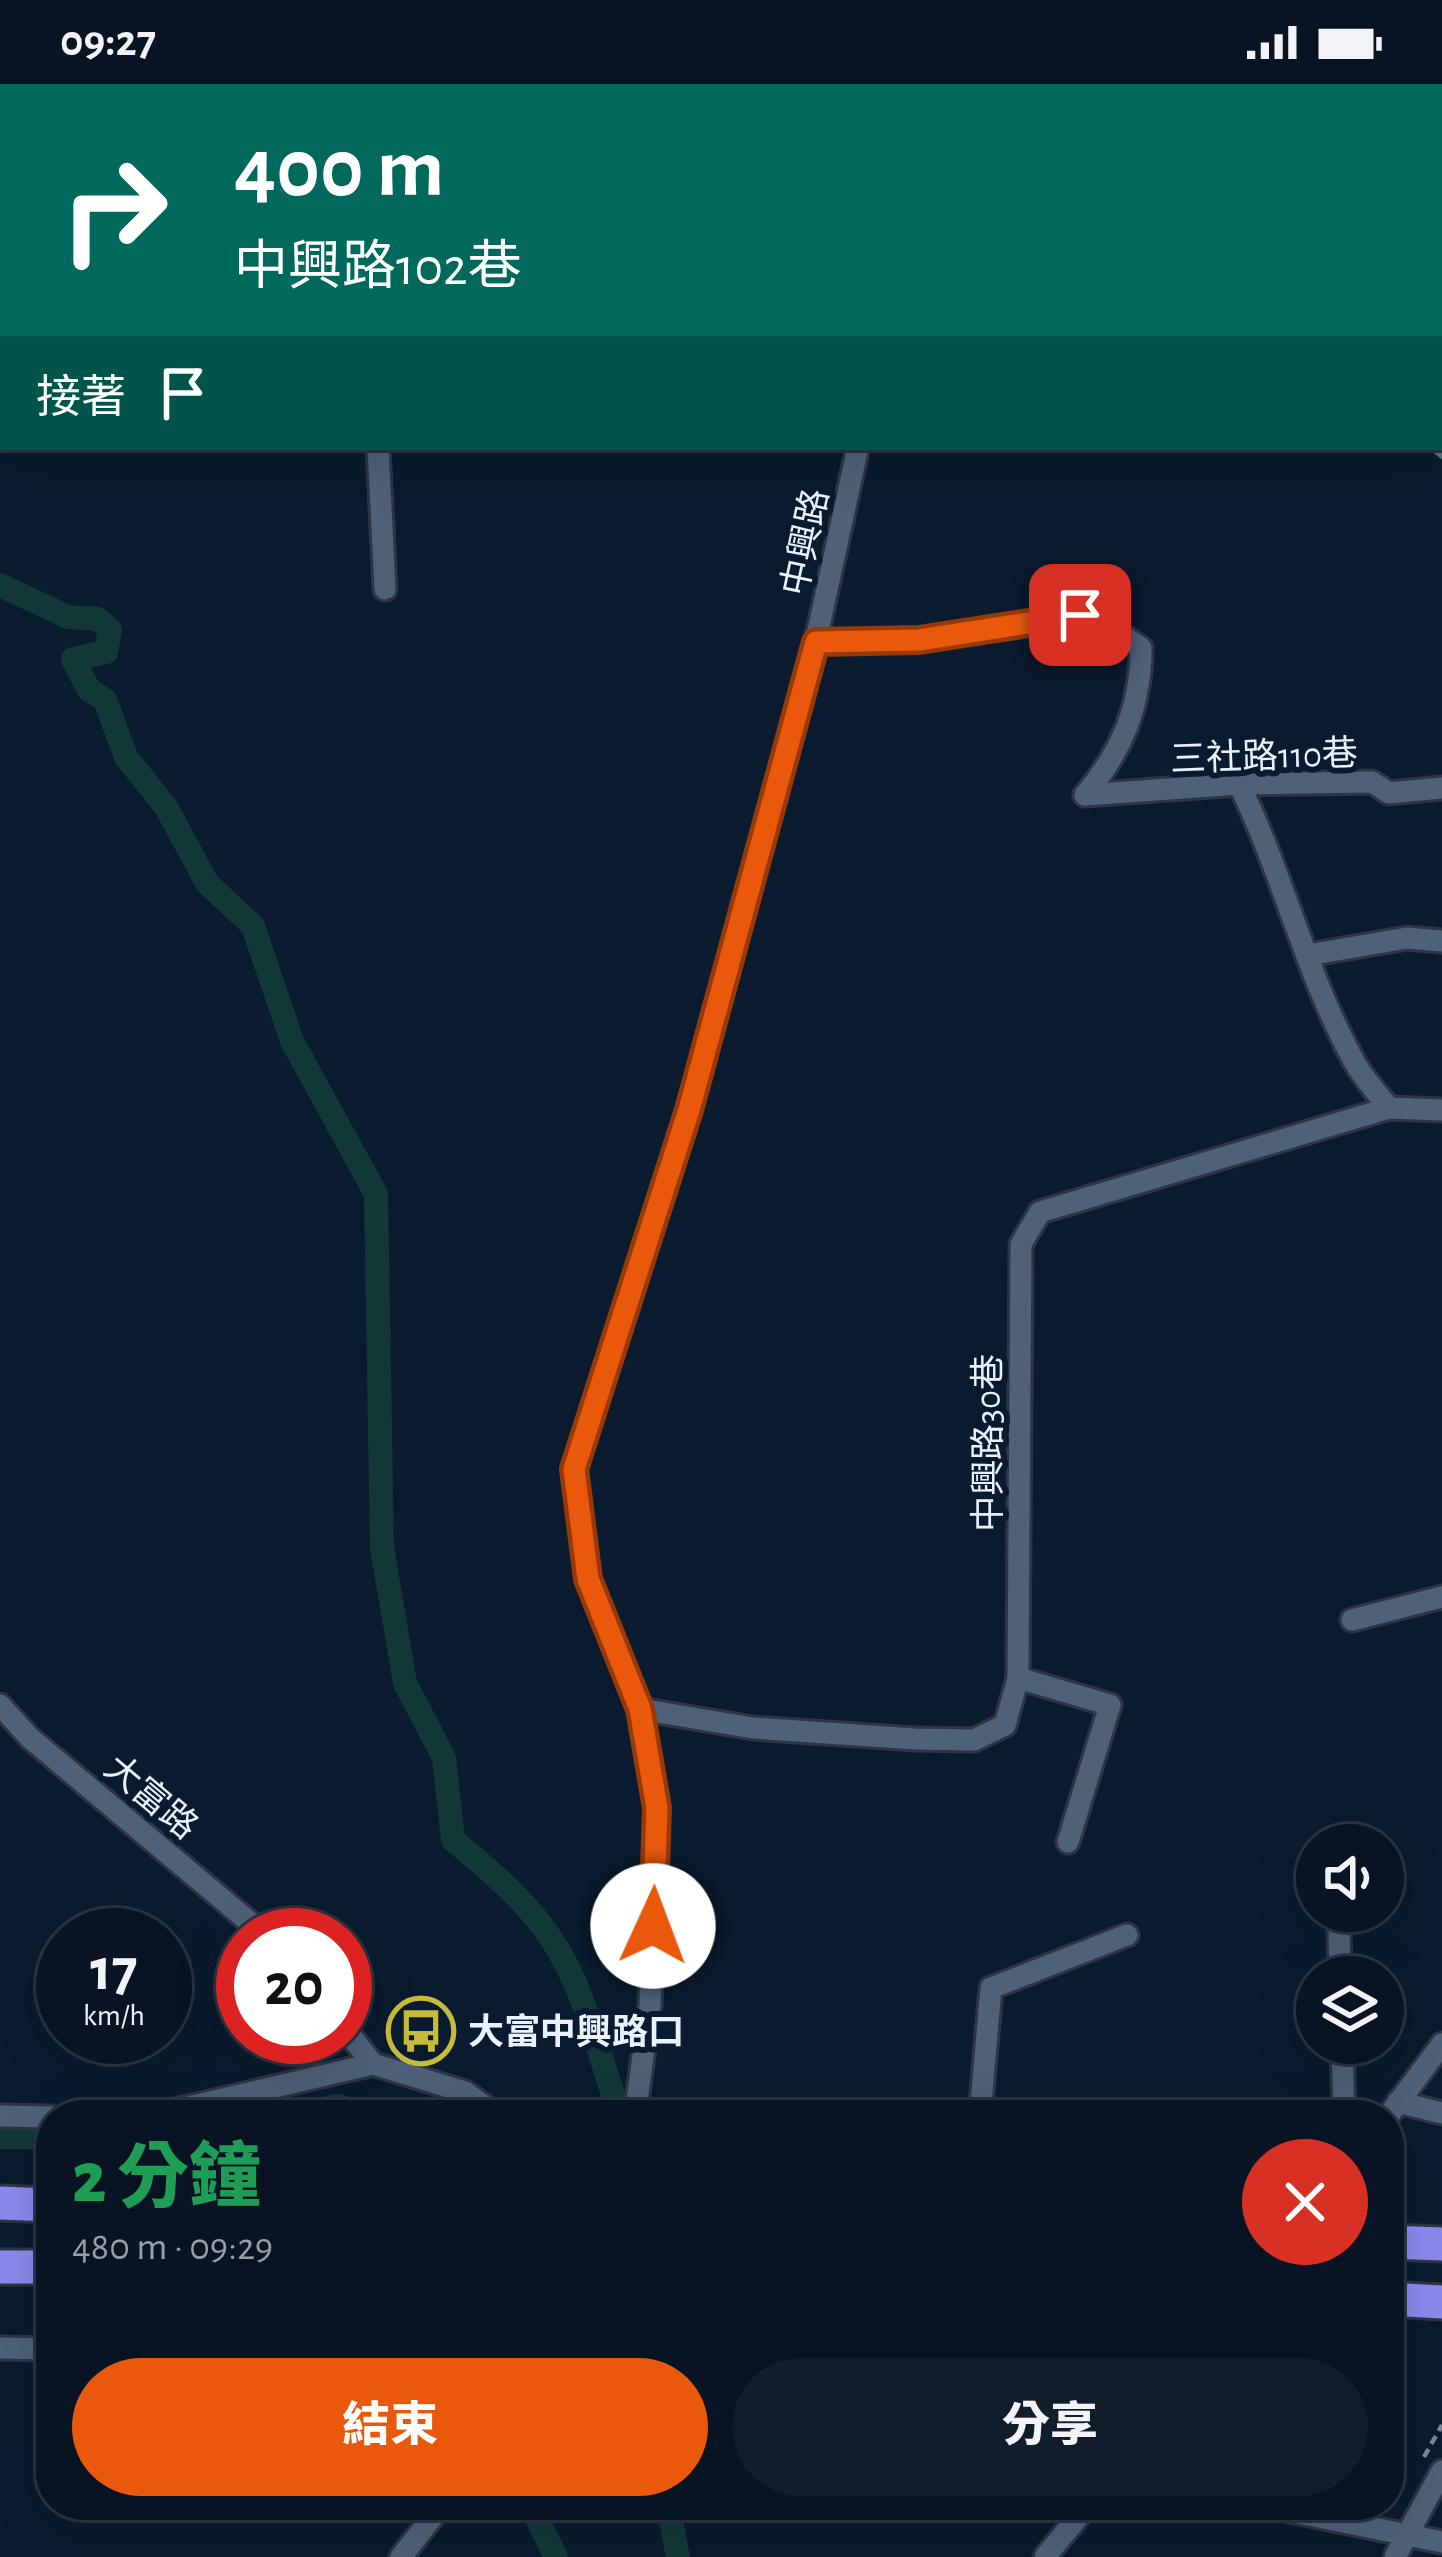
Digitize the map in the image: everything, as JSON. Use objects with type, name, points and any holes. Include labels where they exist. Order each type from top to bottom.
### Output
[{"type":"highway","points":[[0,2203],[36,2204]]},
{"type":"highway","points":[[1404,2243],[1442,2244]]},
{"type":"highway","points":[[0,2267],[36,2267]]},
{"type":"highway","points":[[1404,2300],[1442,2302]]},
{"type":"street","points":[[378,450],[385,589]]},
{"type":"street","name":"中興路","points":[[637,2100],[650,2005],[657,1808],[640,1709],[588,1579],[574,1469],[689,1110],[816,642],[857,450]]},
{"type":"street","name":"三社路110巷","points":[[816,642],[919,640],[1094,615],[1141,648],[1141,681],[1111,765],[1085,795],[1239,784],[1372,782],[1388,793],[1442,788]]},
{"type":"street","points":[[1239,784],[1356,1065],[1389,1108]]},
{"type":"street","points":[[1309,955],[1407,938],[1442,941]]},
{"type":"street","name":"中興路30巷","points":[[640,1709],[753,1728],[974,1740],[1005,1725],[1018,1678],[1021,1244],[1040,1212],[1389,1108],[1442,1110]]},
{"type":"street","points":[[1352,1620],[1442,1598]]},
{"type":"street","points":[[1018,1678],[1111,1706],[1068,1842]]},
{"type":"street","name":"大富路","points":[[0,1706],[30,1738],[233,1908]]},
{"type":"street","points":[[981,2100],[991,1988],[1127,1935]]},
{"type":"street","points":[[1400,2100],[1442,2044]]},
{"type":"street","points":[[218,2100],[373,2064],[465,2092],[476,2100]]},
{"type":"street","points":[[1343,2064],[1344,2100]]},
{"type":"street","points":[[1404,2109],[1442,2113]]},
{"type":"street","points":[[0,2116],[36,2116]]},
{"type":"street","points":[[0,2348],[36,2349]]},
{"type":"street","points":[[1400,2547],[1442,2471]]},
{"type":"street","points":[[401,2557],[430,2520]]},
{"type":"street","points":[[1045,2557],[1076,2520]]},
{"type":"street","points":[[1343,2520],[1400,2547],[1442,2542]]},
{"type":"waterway","points":[[1435,450],[1442,456]]},
{"type":"waterway","points":[[0,585],[68,617],[98,619],[110,630],[106,652],[73,659],[89,690],[105,700],[126,757],[166,807],[207,883],[253,926],[292,1041],[376,1194],[382,1548],[405,1683],[444,1758],[453,1840],[519,1899],[552,1940],[580,1996],[614,2097]]},
{"type":"waterway","points":[[0,2137],[36,2137]]},
{"type":"waterway","points":[[538,2520],[556,2557]]},
{"type":"waterway","points":[[671,2520],[678,2557]]},
{"type":"place","name":"大富中興路口","points":[[421,2031]]},
{"type":"route","points":[[653,1926],[657,1808],[640,1709],[588,1579],[574,1469],[689,1110],[816,642],[919,640],[1080,615]]}]
